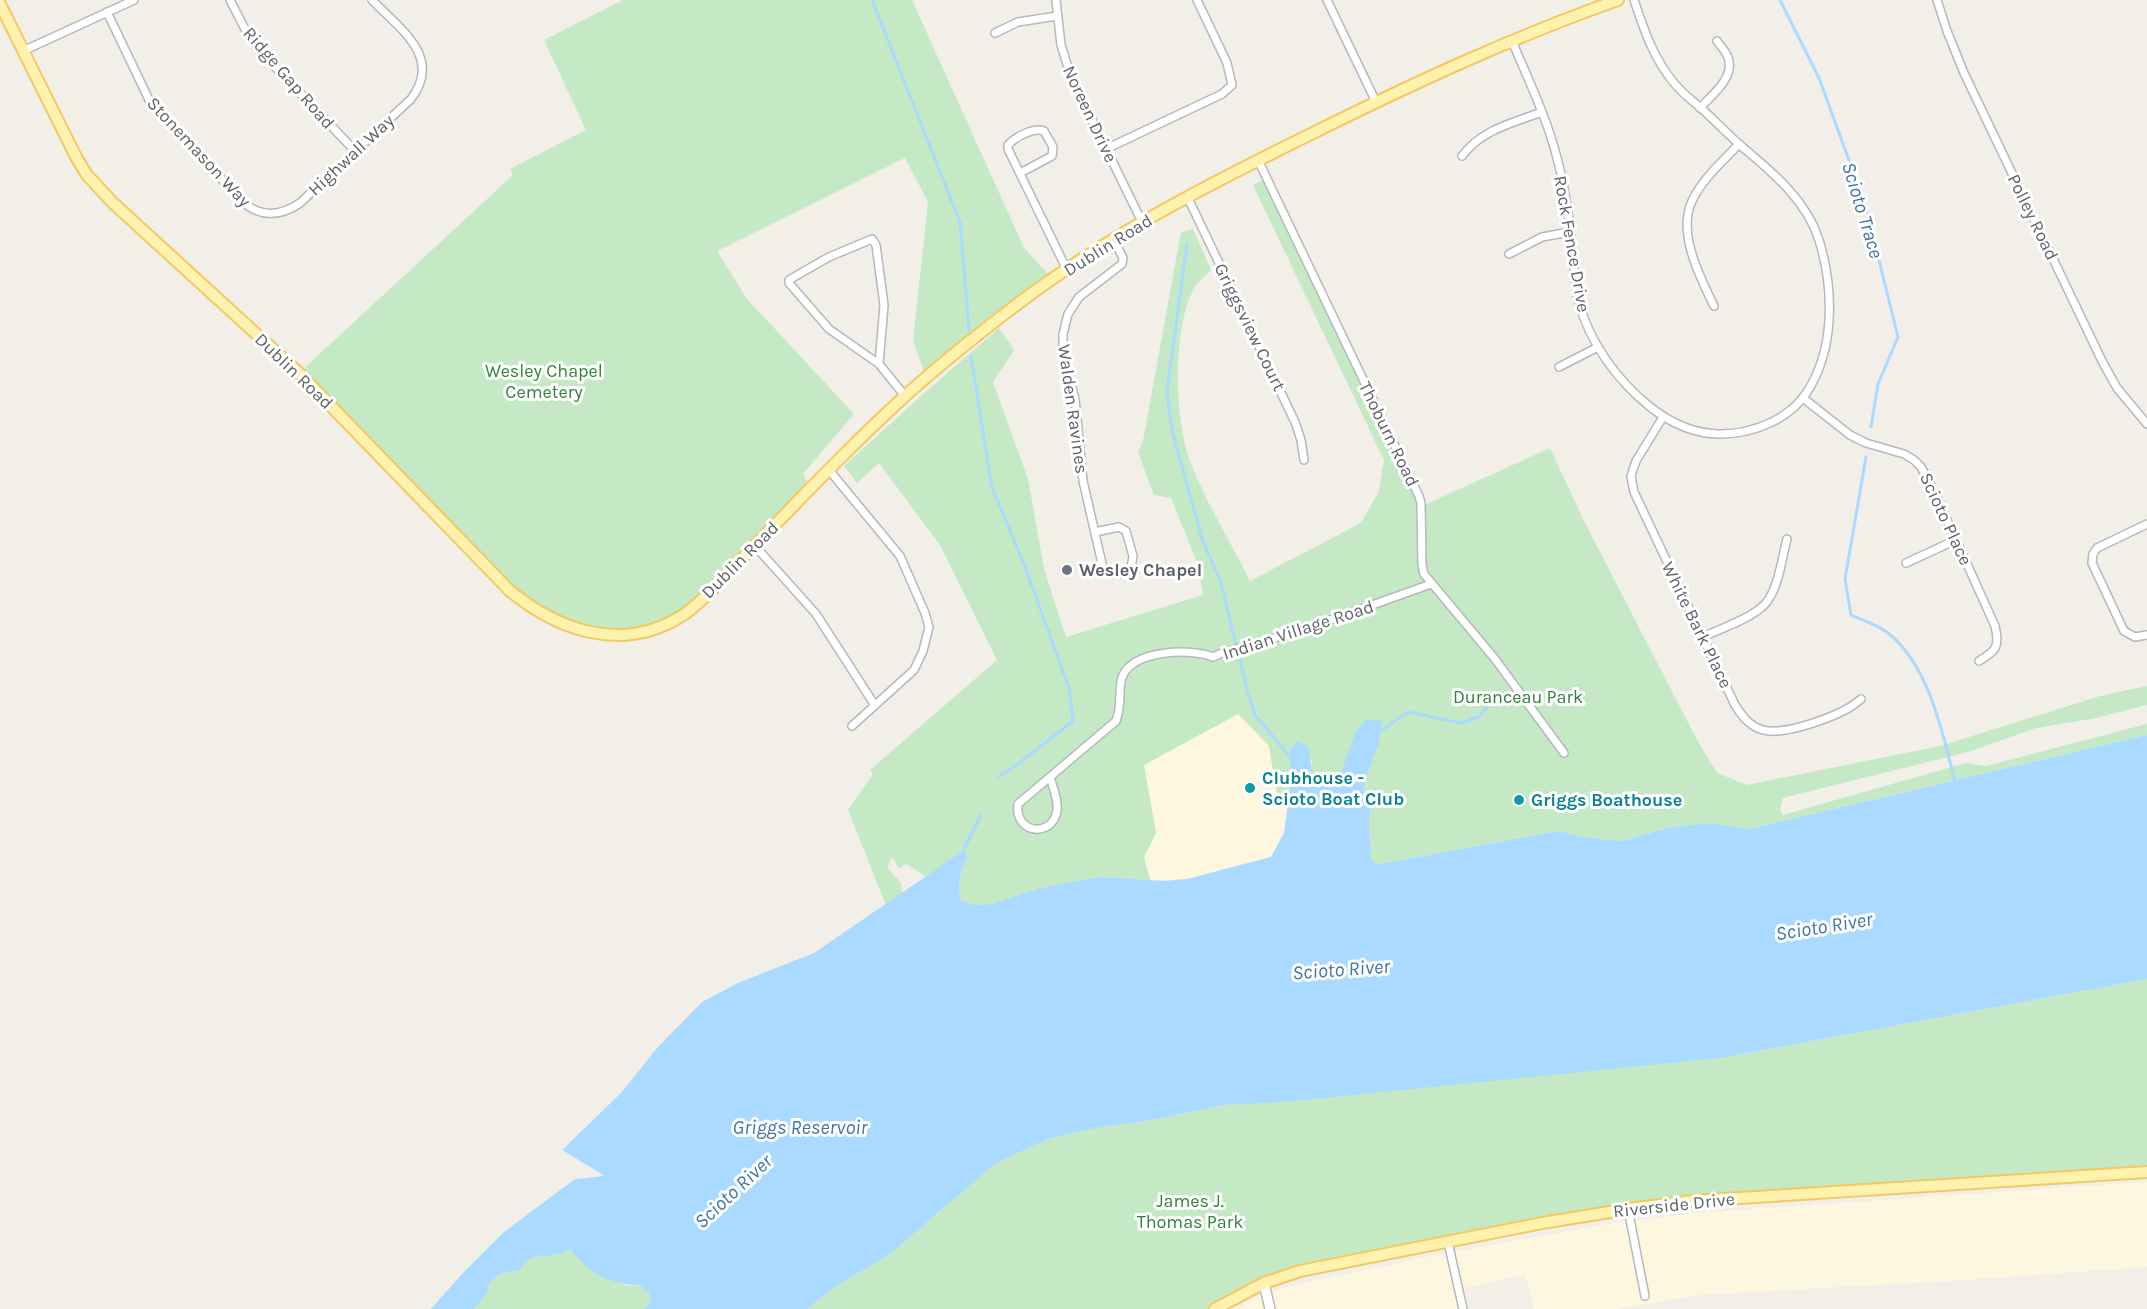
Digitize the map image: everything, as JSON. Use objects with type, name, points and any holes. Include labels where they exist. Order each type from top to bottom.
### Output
[{"type":"main road","name":"Dublin Road","points":[[0,4],[66,140],[87,175],[113,204],[299,373],[509,590],[538,612],[567,627],[598,634],[632,633],[656,628],[680,617],[705,597],[905,396],[1010,310],[1142,222],[1187,196],[1376,102],[1512,41],[1618,0]]},
{"type":"main road","name":"Riverside Drive","points":[[1215,1309],[1264,1283],[1300,1271],[1628,1209],[1692,1201],[2147,1172]]},
{"type":"main road","points":[[1264,1283],[1270,1309]]},
{"type":"street","points":[[22,51],[134,0]]},
{"type":"street","name":"Ridge Gap Road","points":[[230,0],[248,35],[260,51],[355,151]]},
{"type":"street","name":"Highwall Way","points":[[271,214],[286,212],[300,203],[411,99],[421,82],[423,71],[418,50],[372,0]]},
{"type":"street","name":"Noreen Drive","points":[[1056,0],[1064,59],[1142,222]]},
{"type":"street","points":[[1106,150],[1222,94],[1232,85],[1227,63],[1197,0]]},
{"type":"street","points":[[1327,0],[1376,102]]},
{"type":"street","points":[[1634,0],[1653,51],[1681,92],[1771,170],[1800,201],[1815,229],[1821,247],[1829,292],[1828,328],[1818,372],[1803,398]]},
{"type":"street","name":"Polley Road","points":[[1937,0],[1964,73],[2097,351],[2117,388],[2147,424]]},
{"type":"street","name":"Stonemason Way","points":[[107,12],[151,104],[249,207],[255,211],[271,214]]},
{"type":"street","points":[[994,33],[1018,22],[1057,16]]},
{"type":"street","name":"Rock Fence Drive","points":[[1512,41],[1542,112],[1557,157],[1567,205],[1579,303],[1598,347],[1626,384],[1663,417],[1688,429],[1714,434],[1743,433],[1769,423],[1789,411],[1803,398]]},
{"type":"street","points":[[1700,108],[1725,80],[1730,67],[1727,55],[1717,41]]},
{"type":"street","points":[[1462,156],[1472,143],[1486,134],[1542,112]]},
{"type":"street","points":[[1020,173],[1052,156],[1053,147],[1044,131],[1036,129],[1013,140],[1008,145],[1008,149],[1067,270]]},
{"type":"street","points":[[1714,306],[1695,266],[1687,224],[1688,212],[1704,183],[1739,144]]},
{"type":"street","name":"Thoburn Road","points":[[1258,160],[1419,496],[1424,574],[1495,659],[1564,753]]},
{"type":"street","name":"Griggsview Court","points":[[1187,196],[1295,422],[1304,460]]},
{"type":"street","points":[[1509,254],[1542,237],[1570,232]]},
{"type":"street","points":[[879,364],[884,305],[881,273],[874,241],[868,240],[794,276],[789,280],[790,286],[829,329],[879,364],[905,396]]},
{"type":"street","name":"Walden Ravines","points":[[1095,532],[1119,527],[1126,531],[1133,556],[1131,568],[1118,575],[1110,574],[1103,568],[1083,481],[1075,399],[1064,354],[1063,334],[1068,314],[1079,297],[1122,264],[1123,258],[1114,240]]},
{"type":"street","points":[[1559,367],[1598,347]]},
{"type":"street","name":"Scioto Place","points":[[1803,398],[1850,435],[1866,443],[1914,459],[1922,467],[1935,491],[1996,633],[1996,646],[1992,653],[1979,661]]},
{"type":"street","name":"White Bark Place","points":[[1663,417],[1636,461],[1631,476],[1634,492],[1743,718],[1763,730],[1783,729],[1830,718],[1861,699]]},
{"type":"street","points":[[829,470],[900,556],[925,613],[928,627],[923,651],[914,670],[852,726]]},
{"type":"street","points":[[2147,524],[2097,548],[2093,554],[2092,563],[2119,624],[2128,635],[2135,637],[2147,635]]},
{"type":"street","points":[[1702,637],[1763,607],[1774,588],[1788,539]]},
{"type":"street","points":[[1906,563],[1956,540]]},
{"type":"street","points":[[755,546],[816,614],[874,704]]},
{"type":"street","name":"Indian Village Road","points":[[1050,777],[1057,806],[1056,814],[1045,827],[1028,828],[1019,816],[1018,804],[1116,721],[1121,703],[1120,683],[1123,674],[1141,659],[1167,653],[1194,652],[1213,657],[1222,652],[1271,640],[1431,584]]},
{"type":"street","points":[[1628,1209],[1645,1296]]},
{"type":"street","points":[[1448,1242],[1463,1309]]},
{"type":"shaded area","points":[[1238,713],[1269,746],[1276,789],[1287,808],[1284,833],[1271,857],[1187,879],[1150,880],[1144,857],[1156,833],[1144,765]]},
{"type":"shaded area","points":[[2147,1182],[2147,1267],[1699,1295],[1616,1309],[1534,1309],[1525,1275],[1459,1289],[1463,1309],[1237,1309],[1251,1300],[1282,1288],[1441,1254],[1614,1223],[1694,1213]]},
{"type":"green space","name":"Wesley Chapel Cemetery","points":[[623,0],[912,0],[1024,248],[1048,274],[990,316],[924,372],[913,340],[928,202],[905,158],[717,251],[747,299],[854,414],[803,474],[811,489],[705,597],[656,628],[605,634],[538,611],[299,373],[513,175],[510,169],[586,130],[544,40]]},
{"type":"green space","name":"Duranceau Park","points":[[1263,180],[1422,506],[1550,448],[1583,519],[1697,740],[1717,773],[1747,785],[1940,746],[2100,696],[2147,686],[2147,705],[2096,718],[2036,728],[1968,752],[1783,798],[1780,810],[1783,815],[1966,763],[1986,766],[2147,724],[2147,735],[1749,829],[1709,823],[1668,828],[1622,841],[1582,837],[1559,831],[1379,864],[1371,860],[1369,822],[1371,804],[1363,794],[1366,778],[1378,746],[1348,754],[1338,781],[1317,781],[1311,771],[1312,760],[1289,751],[1291,781],[1287,808],[1276,790],[1269,746],[1238,714],[1144,765],[1156,833],[1144,857],[1150,880],[1100,877],[1040,888],[992,904],[975,905],[961,900],[959,889],[967,857],[925,876],[906,864],[899,868],[892,857],[887,867],[901,883],[904,903],[891,918],[848,810],[873,774],[870,770],[997,660],[940,545],[879,463],[857,483],[844,466],[999,328],[1014,350],[993,382],[1028,479],[1044,569],[1066,637],[1203,595],[1198,565],[1171,498],[1154,495],[1138,452],[1143,441],[1181,232],[1193,229],[1211,270],[1193,290],[1181,329],[1178,378],[1182,426],[1186,448],[1198,481],[1250,581],[1361,523],[1379,491],[1384,460],[1253,185]]},
{"type":"green space","name":"James J. Thomas Park","points":[[2147,979],[2147,1172],[1692,1201],[1300,1271],[1215,1309],[807,1309],[835,1287],[890,1254],[996,1163],[1051,1138],[1224,1105],[1720,1058]]},
{"type":"green space","points":[[571,1249],[581,1263],[627,1286],[640,1285],[649,1293],[650,1302],[644,1309],[474,1309],[487,1293],[490,1282],[500,1274],[520,1270],[532,1258],[558,1254]]},
{"type":"water","name":"Griggs Reservoir","points":[[1366,720],[1382,721],[1378,746],[1366,778],[1363,794],[1371,804],[1369,822],[1371,860],[1379,864],[1559,831],[1582,837],[1622,841],[1668,828],[1709,823],[1749,829],[2147,735],[2147,979],[1720,1058],[1283,1102],[1224,1105],[1051,1138],[996,1163],[890,1254],[835,1287],[807,1309],[644,1309],[650,1302],[649,1293],[640,1285],[625,1284],[602,1277],[583,1264],[571,1249],[558,1254],[532,1258],[520,1270],[500,1274],[490,1282],[487,1293],[474,1309],[431,1309],[504,1232],[575,1179],[605,1176],[562,1150],[621,1093],[657,1048],[702,1002],[738,983],[814,953],[963,851],[967,857],[960,878],[961,900],[975,905],[992,904],[1040,888],[1100,877],[1163,881],[1187,879],[1271,857],[1284,833],[1291,781],[1289,751],[1297,742],[1308,746],[1314,777],[1317,781],[1338,781],[1356,731]]},
{"type":"waterway","points":[[872,0],[960,222],[969,330]]},
{"type":"waterway","name":"Scioto Trace","points":[[1780,0],[1819,78],[1865,204],[1898,337],[1878,384],[1871,427]]},
{"type":"waterway","points":[[1187,244],[1167,391],[1172,430],[1202,539],[1221,583],[1255,715],[1291,758]]},
{"type":"waterway","points":[[971,356],[992,488],[1024,564],[1069,688],[1073,721],[999,777]]},
{"type":"waterway","name":"Scioto Trace","points":[[1866,457],[1845,579],[1851,615],[1888,633],[1914,663],[1939,722],[1955,782]]},
{"type":"waterway","points":[[1378,733],[1408,712],[1461,723],[1479,717],[1498,691]]},
{"type":"waterway","points":[[963,851],[981,815]]},
{"type":"place","name":"Wesley Chapel","points":[[1067,570]]},
{"type":"place","name":"Clubhouse - Scioto Boat Club","points":[[1250,788]]},
{"type":"place","name":"Griggs Boathouse","points":[[1519,800]]},
{"type":"water label","name":"Scioto River","points":[[1824,926]]},
{"type":"water label","name":"Scioto River","points":[[1341,969]]},
{"type":"water label","name":"Scioto River","points":[[733,1191]]}]
